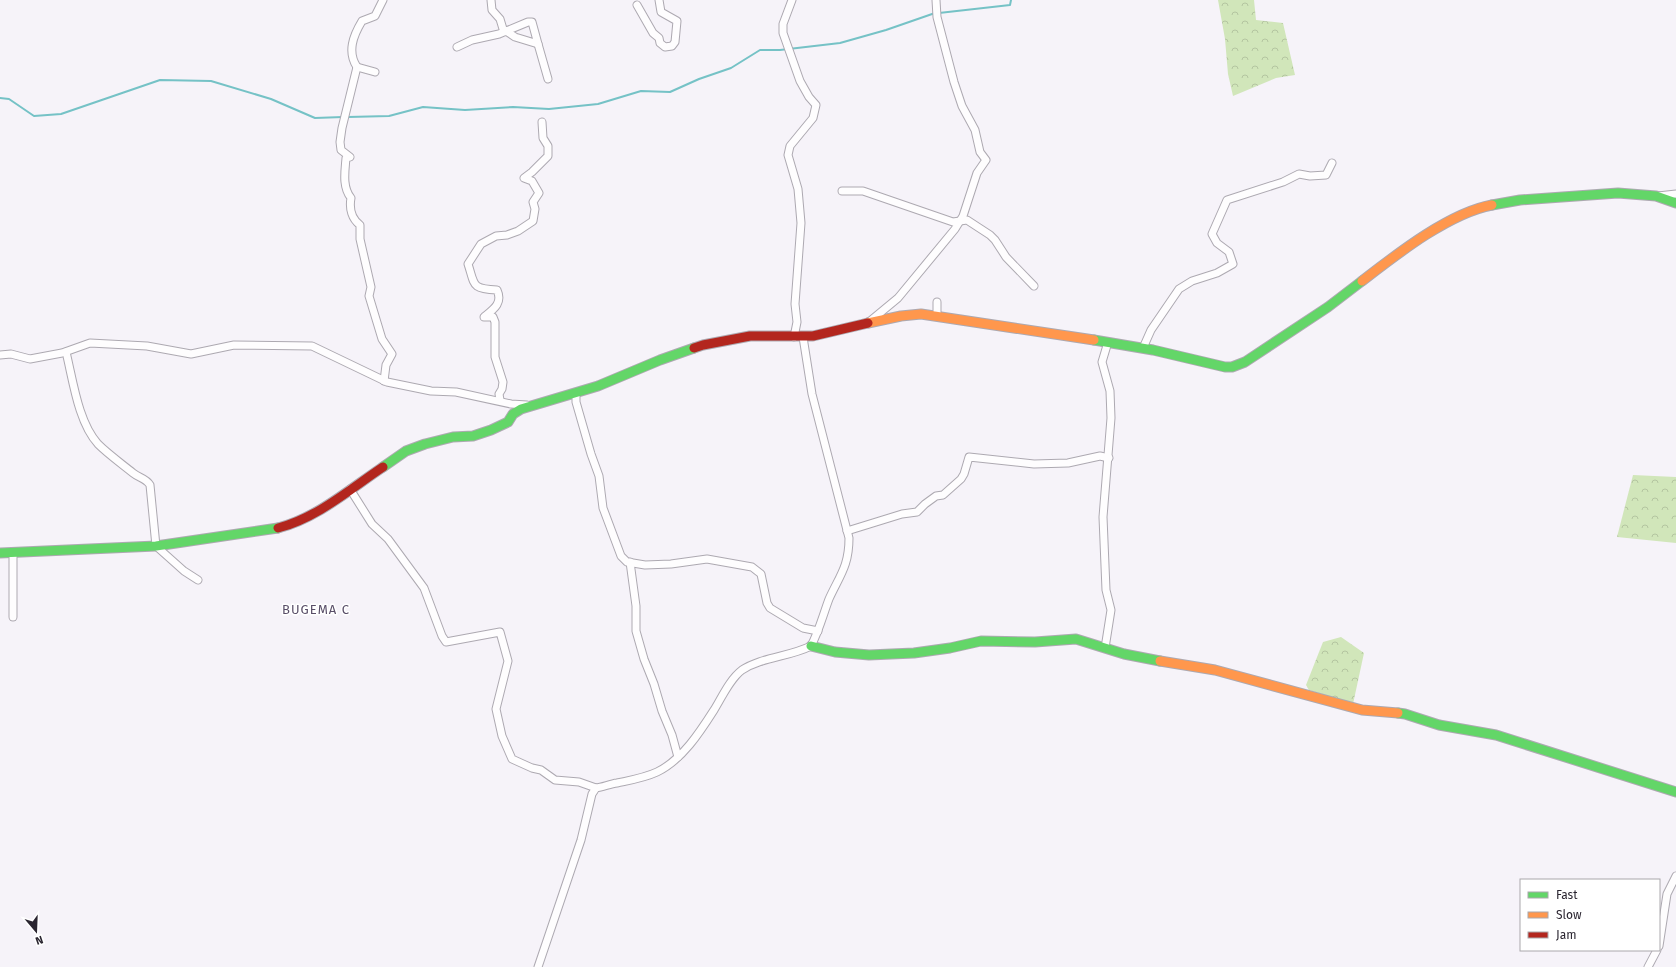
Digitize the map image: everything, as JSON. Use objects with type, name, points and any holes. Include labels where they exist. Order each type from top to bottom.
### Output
[{"type":"street","points":[[383,0],[375,16],[362,21],[354,34],[352,43],[353,60],[357,67],[340,142],[341,150],[350,157],[346,158],[346,193],[351,198],[350,204],[353,220],[360,225],[360,239],[371,288],[369,296],[382,339],[392,354],[386,365],[384,381]]},
{"type":"street","points":[[491,0],[492,10],[500,19],[503,29],[515,37],[538,44]]},
{"type":"street","points":[[637,4],[653,33],[659,38],[660,43],[665,47],[672,46],[675,42],[677,21],[661,12],[659,0]]},
{"type":"street","points":[[792,0],[782,24],[783,33],[800,81],[809,97],[816,104],[813,118],[790,146],[788,155],[798,189],[801,223],[795,304],[798,337],[847,531],[849,549],[846,565],[831,596],[811,646]]},
{"type":"street","points":[[866,324],[898,298],[961,220],[977,172],[986,160],[980,152],[974,130],[962,106],[954,82],[937,17],[936,0]]},
{"type":"street","points":[[457,47],[472,40],[532,22],[548,79]]},
{"type":"street","points":[[357,67],[375,72]]},
{"type":"street","points":[[500,400],[499,394],[502,389],[503,382],[495,357],[495,322],[493,317],[484,317],[498,303],[500,296],[497,290],[486,290],[477,287],[472,282],[468,264],[480,244],[496,236],[507,235],[518,231],[533,221],[535,209],[533,202],[539,193],[532,181],[524,178],[548,156],[548,146],[543,138],[542,122]]},
{"type":"street","points":[[1143,348],[1151,330],[1179,289],[1192,281],[1217,273],[1233,264],[1229,252],[1217,243],[1212,234],[1227,200],[1283,182],[1299,174],[1310,176],[1326,174],[1332,163]]},
{"type":"street","points":[[842,191],[863,191],[953,222],[961,220],[970,221],[995,240],[1006,257],[1034,286]]},
{"type":"street","points":[[0,553],[156,546],[279,528],[300,520],[324,507],[406,451],[425,444],[453,437],[473,436],[491,430],[508,422],[512,414],[531,405],[576,394],[660,360],[703,345],[750,336],[798,337],[835,332],[912,315],[937,316],[1143,348],[1232,367],[1244,362],[1328,308],[1388,261],[1449,220],[1463,214],[1488,206],[1520,200],[1618,193],[1656,196],[1676,194]]},
{"type":"street","points":[[1656,196],[1676,203]]},
{"type":"street","points":[[937,302],[937,316]]},
{"type":"street","points":[[1105,648],[1111,610],[1106,590],[1103,538],[1111,418],[1110,391],[1102,362],[1108,342]]},
{"type":"street","points":[[0,355],[14,355],[30,359],[66,352],[90,343],[147,346],[191,354],[234,345],[312,346],[384,381],[431,391],[456,392],[500,400],[511,404],[531,405]]},
{"type":"street","points":[[66,352],[78,403],[92,435],[109,453],[135,475],[146,480],[150,485],[156,546],[184,571],[198,580]]},
{"type":"street","points":[[576,394],[576,402],[600,480],[603,508],[620,556],[630,562],[645,565],[707,560],[752,567],[760,574],[767,603],[770,608],[803,628],[818,631]]},
{"type":"street","points":[[847,531],[902,514],[917,512],[936,496],[943,495],[961,479],[969,457],[1034,464],[1068,463],[1100,456],[1109,458]]},
{"type":"street","points":[[350,489],[372,524],[388,539],[424,588],[442,636],[446,642],[500,632],[508,660],[496,709],[502,736],[512,759],[532,768],[541,770],[556,780],[583,783],[596,788],[643,777],[658,771],[678,757],[708,720],[732,682],[742,671],[753,665],[795,653],[811,646],[835,652],[869,655],[914,653],[950,648],[982,641],[1035,642],[1076,639],[1124,654],[1172,664],[1215,670],[1362,710],[1406,714],[1439,725],[1496,735],[1676,792]]},
{"type":"street","points":[[13,552],[13,617]]},
{"type":"street","points":[[630,562],[636,606],[636,631],[644,659],[672,735],[678,757]]},
{"type":"street","points":[[538,967],[581,840],[592,794],[596,788]]},
{"type":"street","points":[[1660,940],[1667,894],[1676,876]]},
{"type":"street","points":[[1648,967],[1656,951]]},
{"type":"street","points":[[534,967],[540,959]]},
{"type":"green space","points":[[1218,0],[1254,0],[1256,20],[1283,23],[1295,75],[1276,78],[1233,96],[1228,74],[1225,39]]},
{"type":"green space","points":[[1633,475],[1676,477],[1676,543],[1617,537]]},
{"type":"green space","points":[[1341,637],[1364,653],[1353,704],[1309,690],[1306,685],[1323,642]]},
{"type":"waterway","points":[[939,13],[1010,5],[1011,0]]},
{"type":"waterway","points":[[348,117],[389,116],[423,107],[465,110],[513,107],[549,109],[598,104],[641,91],[670,92],[699,79],[731,68],[760,50],[780,50],[840,43],[886,30],[935,13]]},
{"type":"waterway","points":[[0,98],[9,99],[34,116],[61,114],[160,80],[211,81],[271,99],[315,118],[343,117]]},
{"type":"traffic: fast","points":[[1492,205],[1520,200],[1618,193],[1656,196],[1676,203]]},
{"type":"traffic: fast","points":[[1094,340],[1153,350],[1225,367],[1232,367],[1245,362],[1328,307],[1362,281]]},
{"type":"traffic: fast","points":[[383,467],[406,451],[425,444],[453,437],[473,436],[491,430],[508,422],[513,414],[521,409],[598,386],[660,360],[694,348]]},
{"type":"traffic: fast","points":[[0,553],[156,546],[278,528]]},
{"type":"traffic: fast","points":[[811,646],[835,652],[869,655],[914,653],[950,648],[981,641],[1035,642],[1076,639],[1124,654],[1160,661]]},
{"type":"traffic: fast","points":[[1398,713],[1439,725],[1496,735],[1676,792]]},
{"type":"traffic: slow","points":[[1362,281],[1407,247],[1441,225],[1458,216],[1492,205]]},
{"type":"traffic: slow","points":[[868,323],[901,316],[921,314],[1094,340]]},
{"type":"traffic: slow","points":[[1160,661],[1215,670],[1362,710],[1398,713]]},
{"type":"traffic: jam","points":[[694,348],[750,336],[813,336],[868,323]]},
{"type":"traffic: jam","points":[[278,528],[320,510],[383,467]]},
{"type":"district","name":"BUGEMA C","points":[[316,609]]}]
